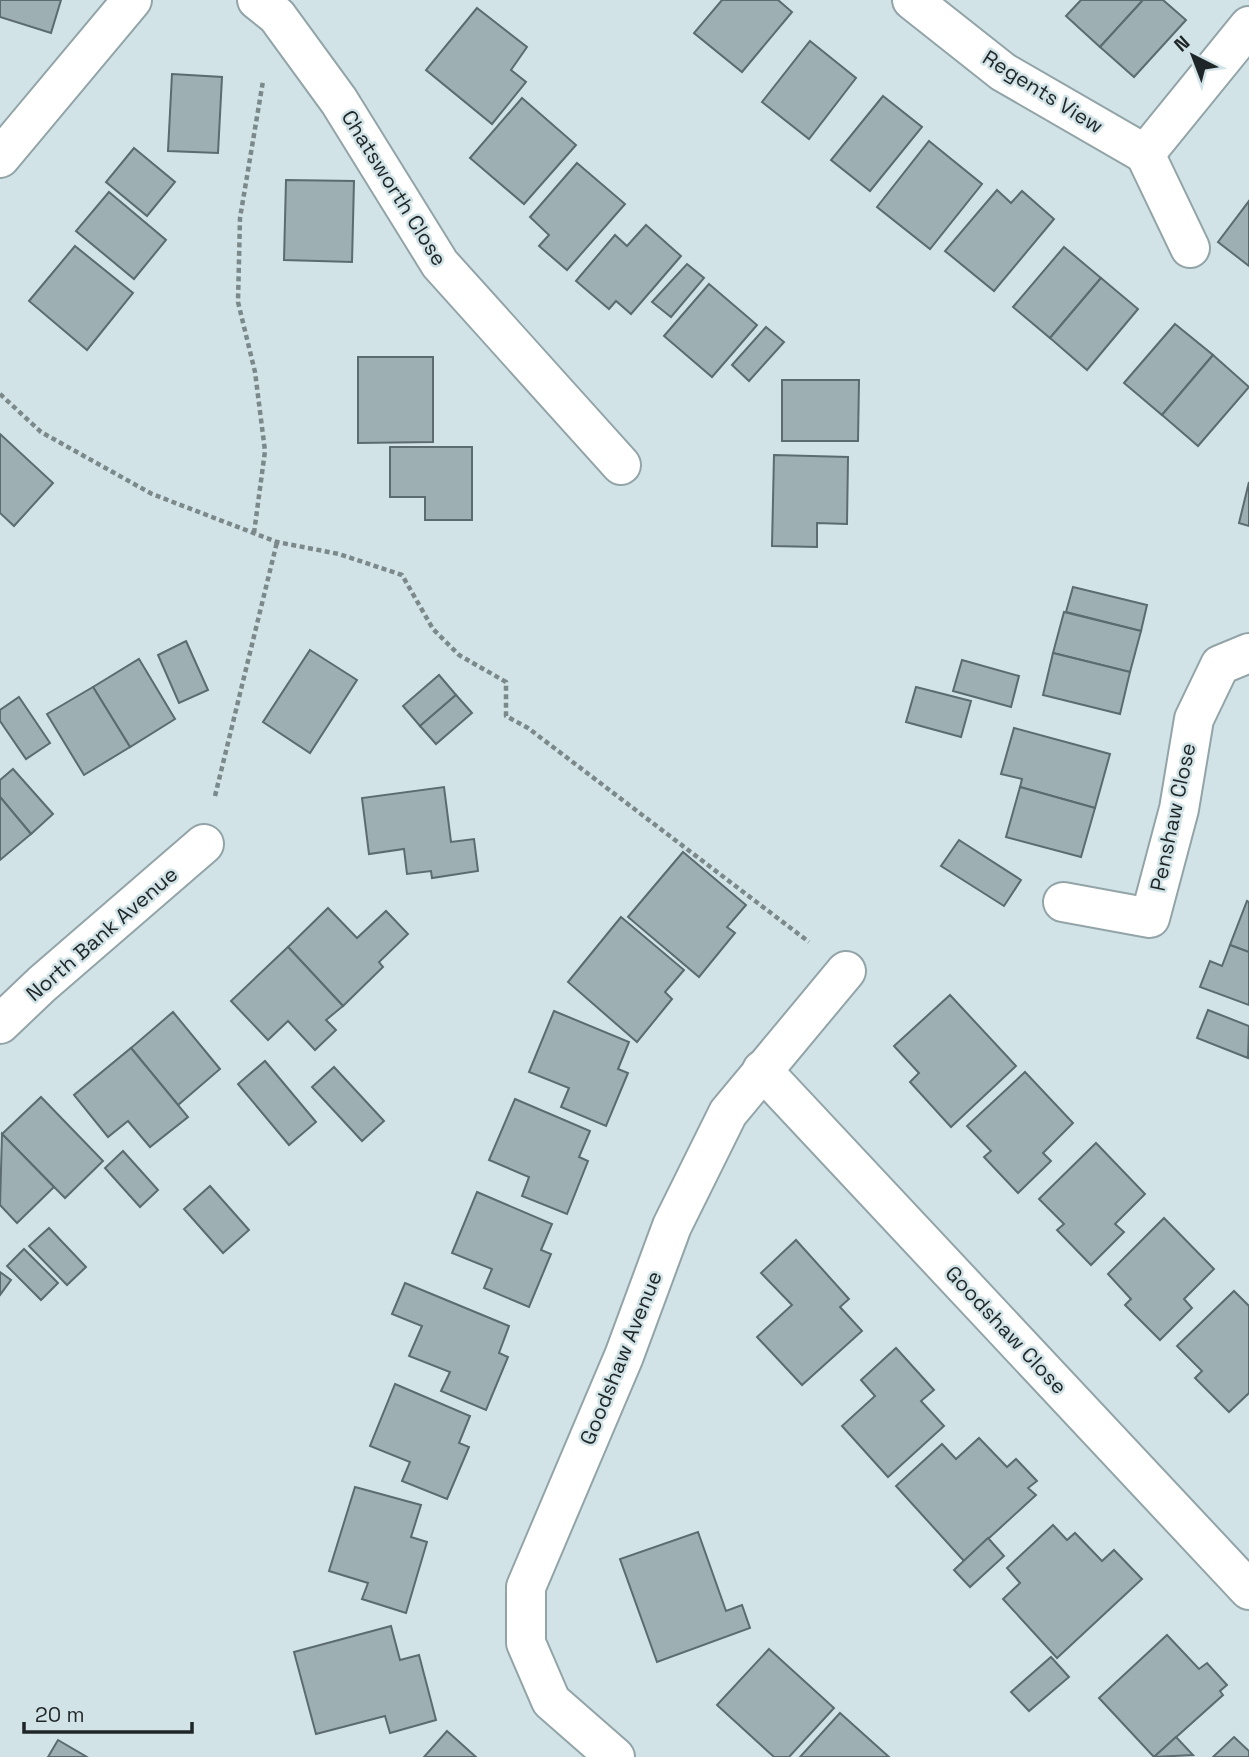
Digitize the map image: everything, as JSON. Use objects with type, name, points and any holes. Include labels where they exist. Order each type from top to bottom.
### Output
[{"type":"street","points":[[0,158],[132,0]]},
{"type":"street","name":"Regents View","points":[[912,0],[1003,72],[1145,154]]},
{"type":"street","name":"Chatsworth Close","points":[[267,8],[339,101],[440,264],[621,465]]},
{"type":"street","points":[[1190,247],[1145,154],[1249,26]]},
{"type":"street","name":"Penshaw Close","points":[[1063,902],[1150,918],[1179,809],[1194,719],[1220,665],[1249,653]]},
{"type":"street","name":"North Bank Avenue","points":[[0,1024],[42,984],[204,844]]},
{"type":"street","name":"Goodshaw Avenue","points":[[615,1757],[551,1701],[526,1643],[526,1587],[624,1356],[673,1226],[727,1114],[846,971]]},
{"type":"street","name":"Goodshaw Close","points":[[762,1070],[1249,1590]]},
{"type":"path","points":[[254,533],[265,451],[255,372],[238,302],[240,218],[267,8]]},
{"type":"path","points":[[0,394],[41,432],[152,494],[277,542],[339,555],[402,575],[433,629],[459,655],[506,682],[506,716],[528,728],[846,971]]},
{"type":"path","points":[[204,844],[277,542]]},
{"type":"building","points":[[0,0],[61,0],[51,33],[0,17]]},
{"type":"building","points":[[722,0],[778,0],[792,12],[742,72],[694,33]]},
{"type":"building","points":[[1081,0],[1143,0],[1100,47],[1066,16]]},
{"type":"building","points":[[1143,0],[1163,0],[1186,20],[1134,77],[1100,47]]},
{"type":"building","points":[[477,8],[527,47],[511,70],[526,82],[492,124],[426,70]]},
{"type":"building","points":[[810,41],[856,78],[809,139],[762,102]]},
{"type":"building","points":[[172,74],[222,77],[218,153],[168,151]]},
{"type":"building","points":[[883,96],[922,127],[870,191],[831,160]]},
{"type":"building","points":[[522,98],[576,145],[524,204],[470,158]]},
{"type":"building","points":[[929,141],[982,184],[930,249],[877,207]]},
{"type":"building","points":[[134,148],[175,182],[147,216],[106,182]]},
{"type":"building","points":[[577,163],[625,204],[567,270],[539,246],[549,235],[530,217]]},
{"type":"building","points":[[286,180],[354,181],[352,262],[284,260]]},
{"type":"building","points":[[997,190],[1011,203],[1022,191],[1054,219],[994,291],[945,251]]},
{"type":"building","points":[[109,192],[166,240],[134,279],[76,231]]},
{"type":"building","points":[[1249,201],[1249,266],[1218,242]]},
{"type":"building","points":[[646,225],[681,256],[631,314],[616,301],[609,309],[576,281],[615,235],[627,246]]},
{"type":"building","points":[[75,246],[133,293],[87,350],[29,301]]},
{"type":"building","points":[[1064,247],[1101,278],[1050,338],[1013,307]]},
{"type":"building","points":[[687,264],[704,278],[671,317],[652,302]]},
{"type":"building","points":[[1101,278],[1138,309],[1087,370],[1050,338]]},
{"type":"building","points":[[709,284],[757,325],[712,377],[664,336]]},
{"type":"building","points":[[1175,324],[1213,355],[1162,415],[1124,383]]},
{"type":"building","points":[[766,327],[784,342],[749,381],[732,365]]},
{"type":"building","points":[[1213,355],[1249,387],[1198,446],[1162,415]]},
{"type":"building","points":[[358,357],[433,357],[433,442],[358,443]]},
{"type":"building","points":[[782,380],[859,380],[858,441],[782,441]]},
{"type":"building","points":[[0,434],[53,483],[14,526],[0,513]]},
{"type":"building","points":[[390,447],[472,447],[472,520],[425,520],[425,497],[390,497]]},
{"type":"building","points":[[774,455],[848,457],[847,524],[817,523],[817,547],[772,546]]},
{"type":"building","points":[[1249,482],[1249,526],[1239,523]]},
{"type":"building","points":[[1073,587],[1147,605],[1141,631],[1066,612]]},
{"type":"building","points":[[1064,612],[1141,631],[1130,672],[1053,653]]},
{"type":"building","points":[[186,641],[208,690],[179,703],[158,655]]},
{"type":"building","points":[[310,650],[357,680],[310,753],[263,722]]},
{"type":"building","points":[[1053,653],[1130,672],[1120,714],[1043,695]]},
{"type":"building","points":[[139,659],[175,719],[130,747],[93,687]]},
{"type":"building","points":[[962,660],[1019,676],[1011,707],[953,691]]},
{"type":"building","points":[[439,675],[456,695],[420,726],[403,706]]},
{"type":"building","points":[[93,687],[130,747],[84,775],[47,714]]},
{"type":"building","points":[[916,687],[971,701],[961,737],[906,722]]},
{"type":"building","points":[[456,695],[472,713],[436,744],[420,726]]},
{"type":"building","points":[[19,697],[50,743],[26,759],[0,721],[0,710]]},
{"type":"building","points":[[1014,728],[1110,754],[1095,808],[1020,787],[1022,779],[1001,774]]},
{"type":"building","points":[[13,769],[53,814],[31,834],[0,797],[0,780]]},
{"type":"building","points":[[444,787],[451,842],[474,839],[478,871],[432,878],[431,871],[407,874],[404,849],[369,854],[362,798]]},
{"type":"building","points":[[1020,787],[1095,808],[1081,857],[1006,837]]},
{"type":"building","points":[[0,797],[31,834],[0,860]]},
{"type":"building","points":[[959,840],[1021,880],[1004,906],[941,866]]},
{"type":"building","points":[[683,852],[746,905],[727,927],[735,933],[699,977],[628,917]]},
{"type":"building","points":[[1247,901],[1249,902],[1249,952],[1230,945]]},
{"type":"building","points":[[328,908],[357,938],[386,911],[408,934],[379,962],[383,967],[343,1006],[288,947]]},
{"type":"building","points":[[621,917],[684,970],[665,992],[672,999],[637,1042],[568,982]]},
{"type":"building","points":[[1230,945],[1249,952],[1249,1005],[1200,987],[1210,961],[1222,966]]},
{"type":"building","points":[[288,947],[343,1006],[326,1020],[336,1030],[315,1050],[288,1021],[268,1040],[231,1001]]},
{"type":"building","points":[[950,995],[1016,1066],[951,1127],[910,1082],[919,1073],[894,1046]]},
{"type":"building","points":[[1208,1010],[1249,1026],[1248,1058],[1197,1038]]},
{"type":"building","points":[[554,1011],[629,1042],[618,1069],[628,1073],[606,1126],[561,1107],[569,1088],[529,1072]]},
{"type":"building","points":[[173,1012],[220,1069],[178,1105],[131,1048]]},
{"type":"building","points":[[131,1048],[188,1117],[150,1147],[128,1121],[108,1137],[74,1095]]},
{"type":"building","points":[[265,1061],[316,1122],[289,1145],[238,1084]]},
{"type":"building","points":[[334,1067],[384,1121],[362,1141],[312,1087]]},
{"type":"building","points":[[1025,1072],[1073,1123],[1043,1153],[1051,1161],[1018,1193],[984,1157],[991,1151],[967,1126]]},
{"type":"building","points":[[41,1097],[103,1161],[65,1198],[2,1134]]},
{"type":"building","points":[[515,1099],[590,1131],[579,1157],[588,1161],[567,1214],[522,1196],[529,1177],[489,1160]]},
{"type":"building","points":[[2,1134],[54,1187],[17,1223],[0,1205]]},
{"type":"building","points":[[1096,1143],[1145,1194],[1115,1224],[1124,1232],[1091,1265],[1057,1230],[1064,1224],[1039,1199]]},
{"type":"building","points":[[123,1151],[158,1190],[140,1207],[105,1168]]},
{"type":"building","points":[[210,1186],[249,1230],[223,1253],[184,1209]]},
{"type":"building","points":[[477,1192],[552,1224],[541,1250],[551,1254],[529,1307],[484,1288],[492,1269],[452,1253]]},
{"type":"building","points":[[1164,1218],[1214,1269],[1184,1299],[1192,1308],[1160,1340],[1125,1305],[1131,1299],[1108,1274]]},
{"type":"building","points":[[49,1228],[86,1267],[67,1285],[29,1246]]},
{"type":"building","points":[[796,1240],[849,1299],[840,1307],[862,1331],[802,1385],[757,1337],[792,1305],[761,1273]]},
{"type":"building","points":[[24,1249],[58,1283],[41,1300],[7,1266]]},
{"type":"building","points":[[0,1272],[11,1280],[0,1295]]},
{"type":"building","points":[[405,1283],[509,1326],[499,1353],[508,1357],[486,1410],[441,1391],[450,1372],[409,1356],[422,1326],[392,1314]]},
{"type":"building","points":[[1234,1291],[1249,1306],[1249,1393],[1229,1412],[1195,1378],[1202,1371],[1177,1346]]},
{"type":"building","points":[[896,1348],[934,1390],[921,1401],[944,1426],[888,1477],[842,1426],[875,1396],[861,1380]]},
{"type":"building","points":[[395,1384],[470,1416],[459,1443],[469,1447],[447,1499],[402,1481],[410,1462],[370,1446]]},
{"type":"building","points":[[979,1438],[1007,1467],[1016,1459],[1037,1481],[1028,1488],[1036,1495],[964,1561],[896,1486],[942,1444],[956,1459]]},
{"type":"building","points":[[355,1487],[421,1505],[411,1537],[427,1542],[406,1613],[362,1599],[368,1583],[329,1571]]},
{"type":"building","points":[[1053,1525],[1067,1540],[1075,1533],[1102,1561],[1114,1550],[1142,1579],[1057,1658],[1003,1599],[1020,1583],[1007,1568]]},
{"type":"building","points":[[698,1532],[726,1611],[742,1605],[750,1628],[657,1662],[620,1559]]},
{"type":"building","points":[[988,1538],[1004,1556],[970,1587],[954,1570]]},
{"type":"building","points":[[391,1626],[400,1660],[419,1655],[436,1720],[390,1733],[385,1716],[316,1734],[294,1652]]},
{"type":"building","points":[[1167,1635],[1199,1669],[1207,1663],[1227,1685],[1220,1691],[1223,1695],[1154,1757],[1099,1698]]},
{"type":"building","points":[[769,1649],[834,1708],[789,1757],[774,1757],[717,1705]]},
{"type":"building","points":[[1051,1657],[1069,1677],[1029,1711],[1011,1692]]},
{"type":"building","points":[[840,1713],[889,1757],[800,1757]]},
{"type":"building","points":[[447,1731],[476,1757],[424,1757]]},
{"type":"building","points":[[1176,1737],[1193,1755],[1154,1757]]},
{"type":"building","points":[[1234,1737],[1249,1751],[1249,1757],[1213,1757]]},
{"type":"building","points":[[58,1740],[87,1757],[48,1757]]}]
